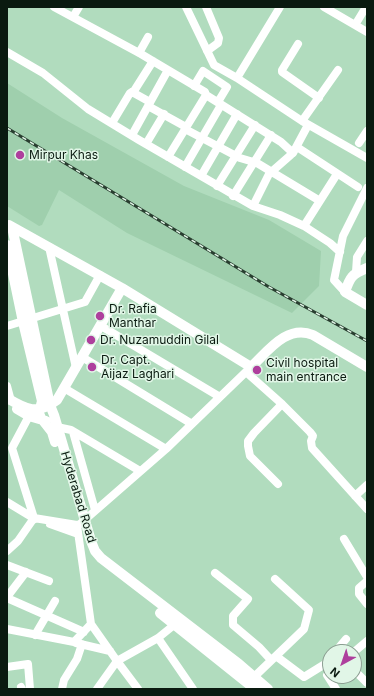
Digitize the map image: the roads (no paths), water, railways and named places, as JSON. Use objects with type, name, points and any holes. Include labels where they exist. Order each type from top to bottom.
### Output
[{"type":"main road","points":[[9,226],[122,288],[249,370],[282,338],[289,334],[298,332],[313,335],[367,367]]},
{"type":"main road","name":"Hyderabad Road","points":[[9,226],[42,401],[54,417],[80,523],[95,551],[101,558],[268,689]]},
{"type":"main road","name":"Hyderabad Road","points":[[7,246],[27,320]]},
{"type":"main road","points":[[367,268],[356,272],[350,278],[345,292],[367,305]]},
{"type":"main road","points":[[8,401],[22,407],[35,410],[45,407],[57,400],[122,288]]},
{"type":"main road","points":[[8,401],[29,416],[43,421],[48,422],[54,417]]},
{"type":"main road","name":"Hyderabad Road","points":[[45,407],[39,413],[43,421],[52,432],[80,523],[91,553],[97,561],[254,689]]},
{"type":"street","points":[[54,7],[153,61],[205,92],[206,95],[281,142],[358,187]]},
{"type":"street","points":[[73,17],[79,7]]},
{"type":"street","points":[[186,7],[214,65],[228,72],[305,123],[367,158]]},
{"type":"street","points":[[206,7],[219,38],[218,43],[207,51]]},
{"type":"street","points":[[237,78],[280,7]]},
{"type":"street","points":[[355,25],[366,7]]},
{"type":"street","points":[[329,8],[367,32]]},
{"type":"street","points":[[139,53],[148,37]]},
{"type":"street","points":[[298,44],[282,72],[319,98]]},
{"type":"street","points":[[7,52],[42,73],[88,109],[184,167],[253,206],[280,215],[304,226],[330,243],[340,252]]},
{"type":"street","points":[[112,123],[130,93],[153,61]]},
{"type":"street","points":[[132,135],[168,70]]},
{"type":"street","points":[[253,206],[269,174],[295,150],[305,123],[319,98],[338,70]]},
{"type":"street","points":[[184,167],[202,138],[228,87],[203,71],[194,86]]},
{"type":"street","points":[[221,83],[228,72]]},
{"type":"street","points":[[132,92],[202,138],[235,156],[254,162],[320,201]]},
{"type":"street","points":[[168,157],[206,95]]},
{"type":"street","points":[[146,144],[164,114]]},
{"type":"street","points":[[201,176],[237,114]]},
{"type":"street","points":[[217,186],[254,125]]},
{"type":"street","points":[[359,144],[367,131]]},
{"type":"street","points":[[234,196],[271,135]]},
{"type":"street","points":[[304,226],[337,174]]},
{"type":"street","points":[[345,292],[334,280],[343,236],[367,188]]},
{"type":"street","points":[[356,272],[357,257],[367,241]]},
{"type":"street","points":[[49,247],[76,368]]},
{"type":"street","points":[[7,326],[85,302],[100,275]]},
{"type":"street","points":[[101,326],[220,397]]},
{"type":"street","points":[[82,357],[192,424]]},
{"type":"street","points":[[138,689],[90,624],[78,534],[80,523],[166,449],[249,370],[310,432],[313,436],[311,441],[312,448],[367,509]]},
{"type":"street","points":[[7,386],[8,401]]},
{"type":"street","points":[[64,388],[166,449]]},
{"type":"street","points":[[278,484],[250,456],[248,441],[282,404]]},
{"type":"street","points":[[29,416],[12,448],[34,518]]},
{"type":"street","points":[[57,427],[73,432],[140,471]]},
{"type":"street","points":[[73,432],[95,510]]},
{"type":"street","points":[[355,496],[367,485]]},
{"type":"street","points":[[7,502],[34,518],[78,534]]},
{"type":"street","points":[[34,518],[80,523]]},
{"type":"street","points":[[7,551],[10,543],[34,518]]},
{"type":"street","points":[[344,540],[367,577]]},
{"type":"street","points":[[7,565],[49,581]]},
{"type":"street","points":[[26,572],[7,598],[84,632]]},
{"type":"street","points":[[215,573],[248,599],[232,616],[233,625],[273,658],[304,677],[322,666]]},
{"type":"street","points":[[254,677],[304,629],[308,610],[274,579]]},
{"type":"street","points":[[367,581],[359,588],[359,591],[367,604]]},
{"type":"street","points":[[35,635],[55,601]]},
{"type":"street","points":[[62,689],[64,680],[77,659],[78,644],[90,624]]},
{"type":"street","points":[[97,689],[117,661],[158,638],[174,625]]},
{"type":"street","points":[[7,629],[110,651]]},
{"type":"street","points":[[158,638],[193,689]]},
{"type":"street","points":[[342,644],[346,639]]},
{"type":"street","points":[[7,667],[28,664],[30,689]]},
{"type":"railway","points":[[7,128],[269,287],[367,341]]},
{"type":"place","name":"Mirpur Khas","points":[[20,155]]},
{"type":"place","name":"Dr. Rafia Manthar","points":[[100,316]]},
{"type":"place","name":"Dr. Nuzamuddin Gilal","points":[[91,340]]},
{"type":"place","name":"Dr. Capt. Aijaz Laghari","points":[[92,367]]},
{"type":"place","name":"Civil hospital main entrance","points":[[257,370]]}]
